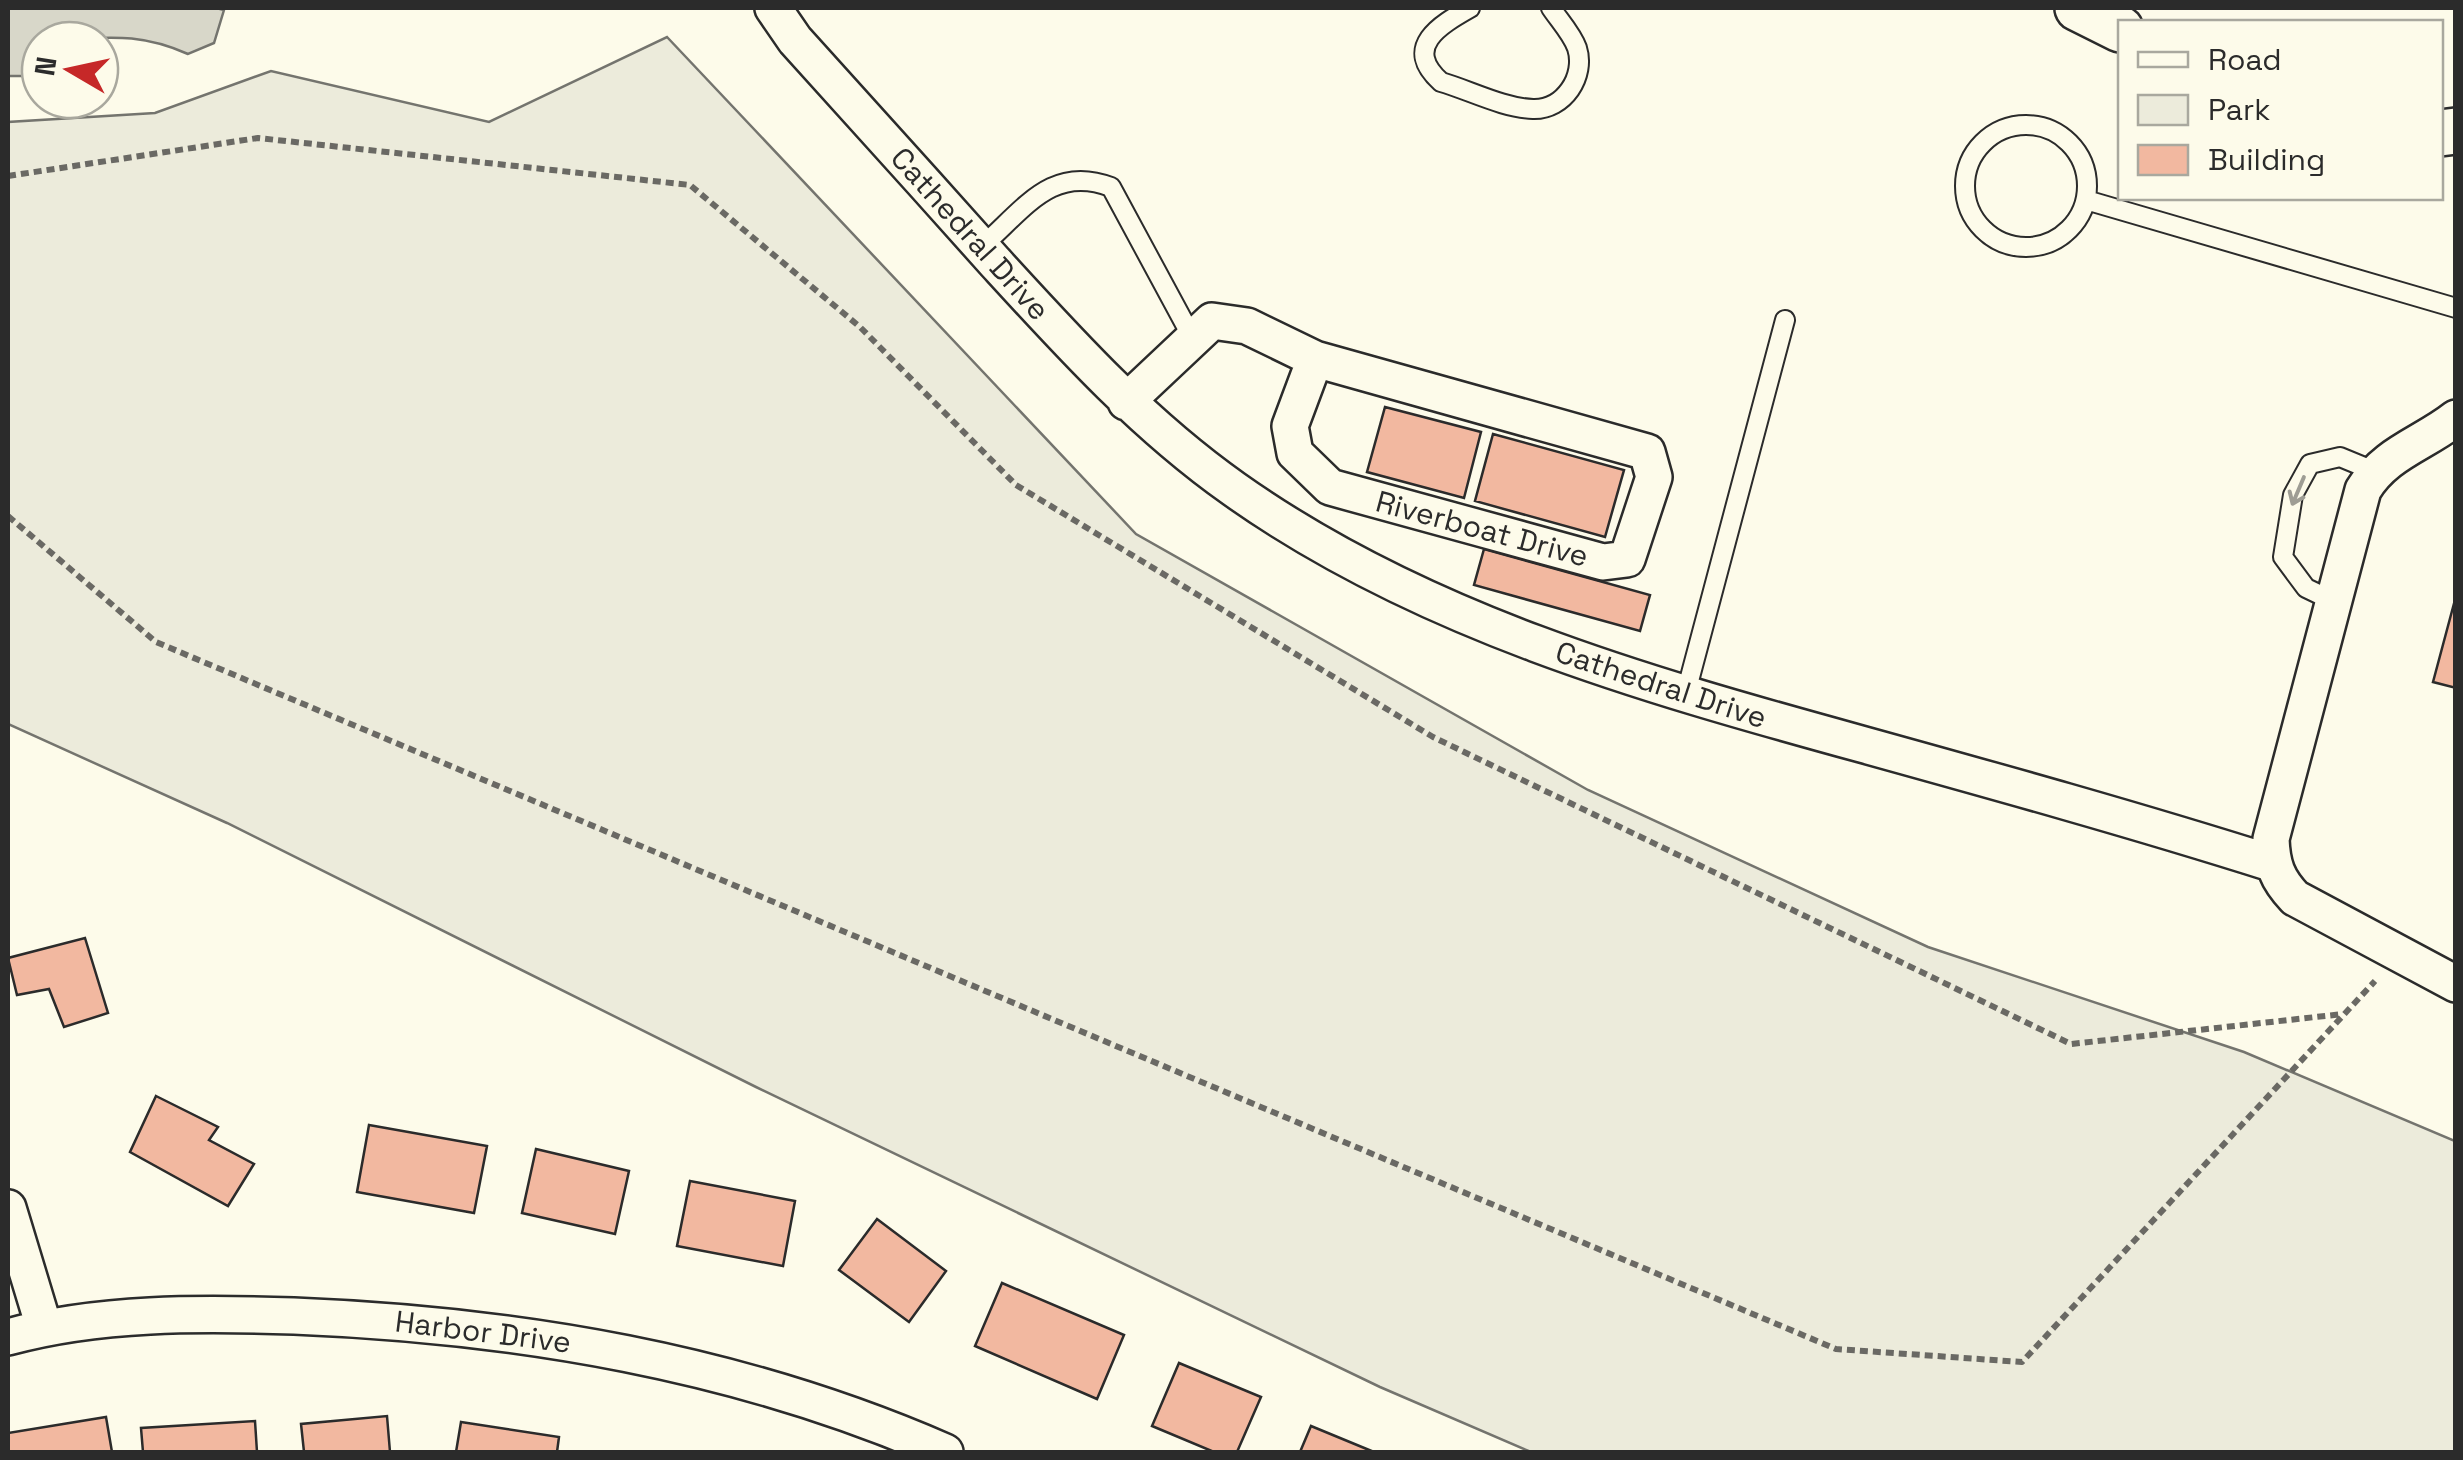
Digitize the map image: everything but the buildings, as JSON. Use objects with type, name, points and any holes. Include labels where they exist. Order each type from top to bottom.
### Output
[{"type":"street","name":"Cathedral Drive","points":[[773,8],[795,40],[1126,402],[1234,489],[1317,542],[1417,593],[1540,646],[1685,696],[2131,818],[2272,863]]},
{"type":"street","points":[[2078,8],[2118,28]]},
{"type":"street","name":"Riverboat Drive","points":[[1126,402],[1212,321],[1246,326],[1315,359],[1647,452],[1654,477],[1628,558],[1603,562],[1330,487],[1295,453],[1290,426],[1315,359]]},
{"type":"street","points":[[2456,418],[2395,454],[2374,472],[2363,490],[2270,839],[2272,863],[2279,880],[2296,898],[2456,984]]},
{"type":"street","points":[[8,1208],[44,1327]]},
{"type":"street","name":"Harbor Drive","points":[[8,1338],[44,1327],[239,1314],[400,1320],[551,1338],[671,1362],[790,1394],[945,1452]]},
{"type":"lane","points":[[1470,8],[1436,27],[1428,38],[1425,56],[1430,72],[1441,82],[1538,109],[1558,102],[1573,87],[1579,67],[1576,46],[1550,8]]},
{"type":"lane","points":[[2036,126],[2072,144],[2082,161],[2086,200],[2064,234],[2046,244],[2006,245],[1974,220],[1966,201],[1965,180],[1976,152],[1997,132],[2036,126]]},
{"type":"lane","points":[[981,247],[1056,182],[1086,178],[1111,188],[1193,338]]},
{"type":"lane","points":[[2086,200],[2456,308]]},
{"type":"lane","points":[[1685,696],[1786,320]]},
{"type":"lane","points":[[2332,600],[2306,588],[2283,557],[2293,495],[2310,464],[2340,457],[2374,472]]},
{"type":"path","points":[[8,176],[258,138],[690,185],[860,328],[1016,485],[1433,737],[2071,1044],[2344,1014],[2022,1362],[1836,1350],[156,642],[8,516]]},
{"type":"green space","points":[[667,37],[1136,534],[1588,790],[1928,947],[2244,1052],[2455,1141],[2455,1452],[1531,1452],[1380,1387],[756,1087],[227,823],[8,724],[8,122],[120,120],[120,115],[155,113],[271,71],[489,122]]},
{"type":"shaded area","points":[[8,8],[224,10],[214,43],[188,54],[149,41],[120,39],[120,20],[20,20],[20,76],[8,76]]}]
